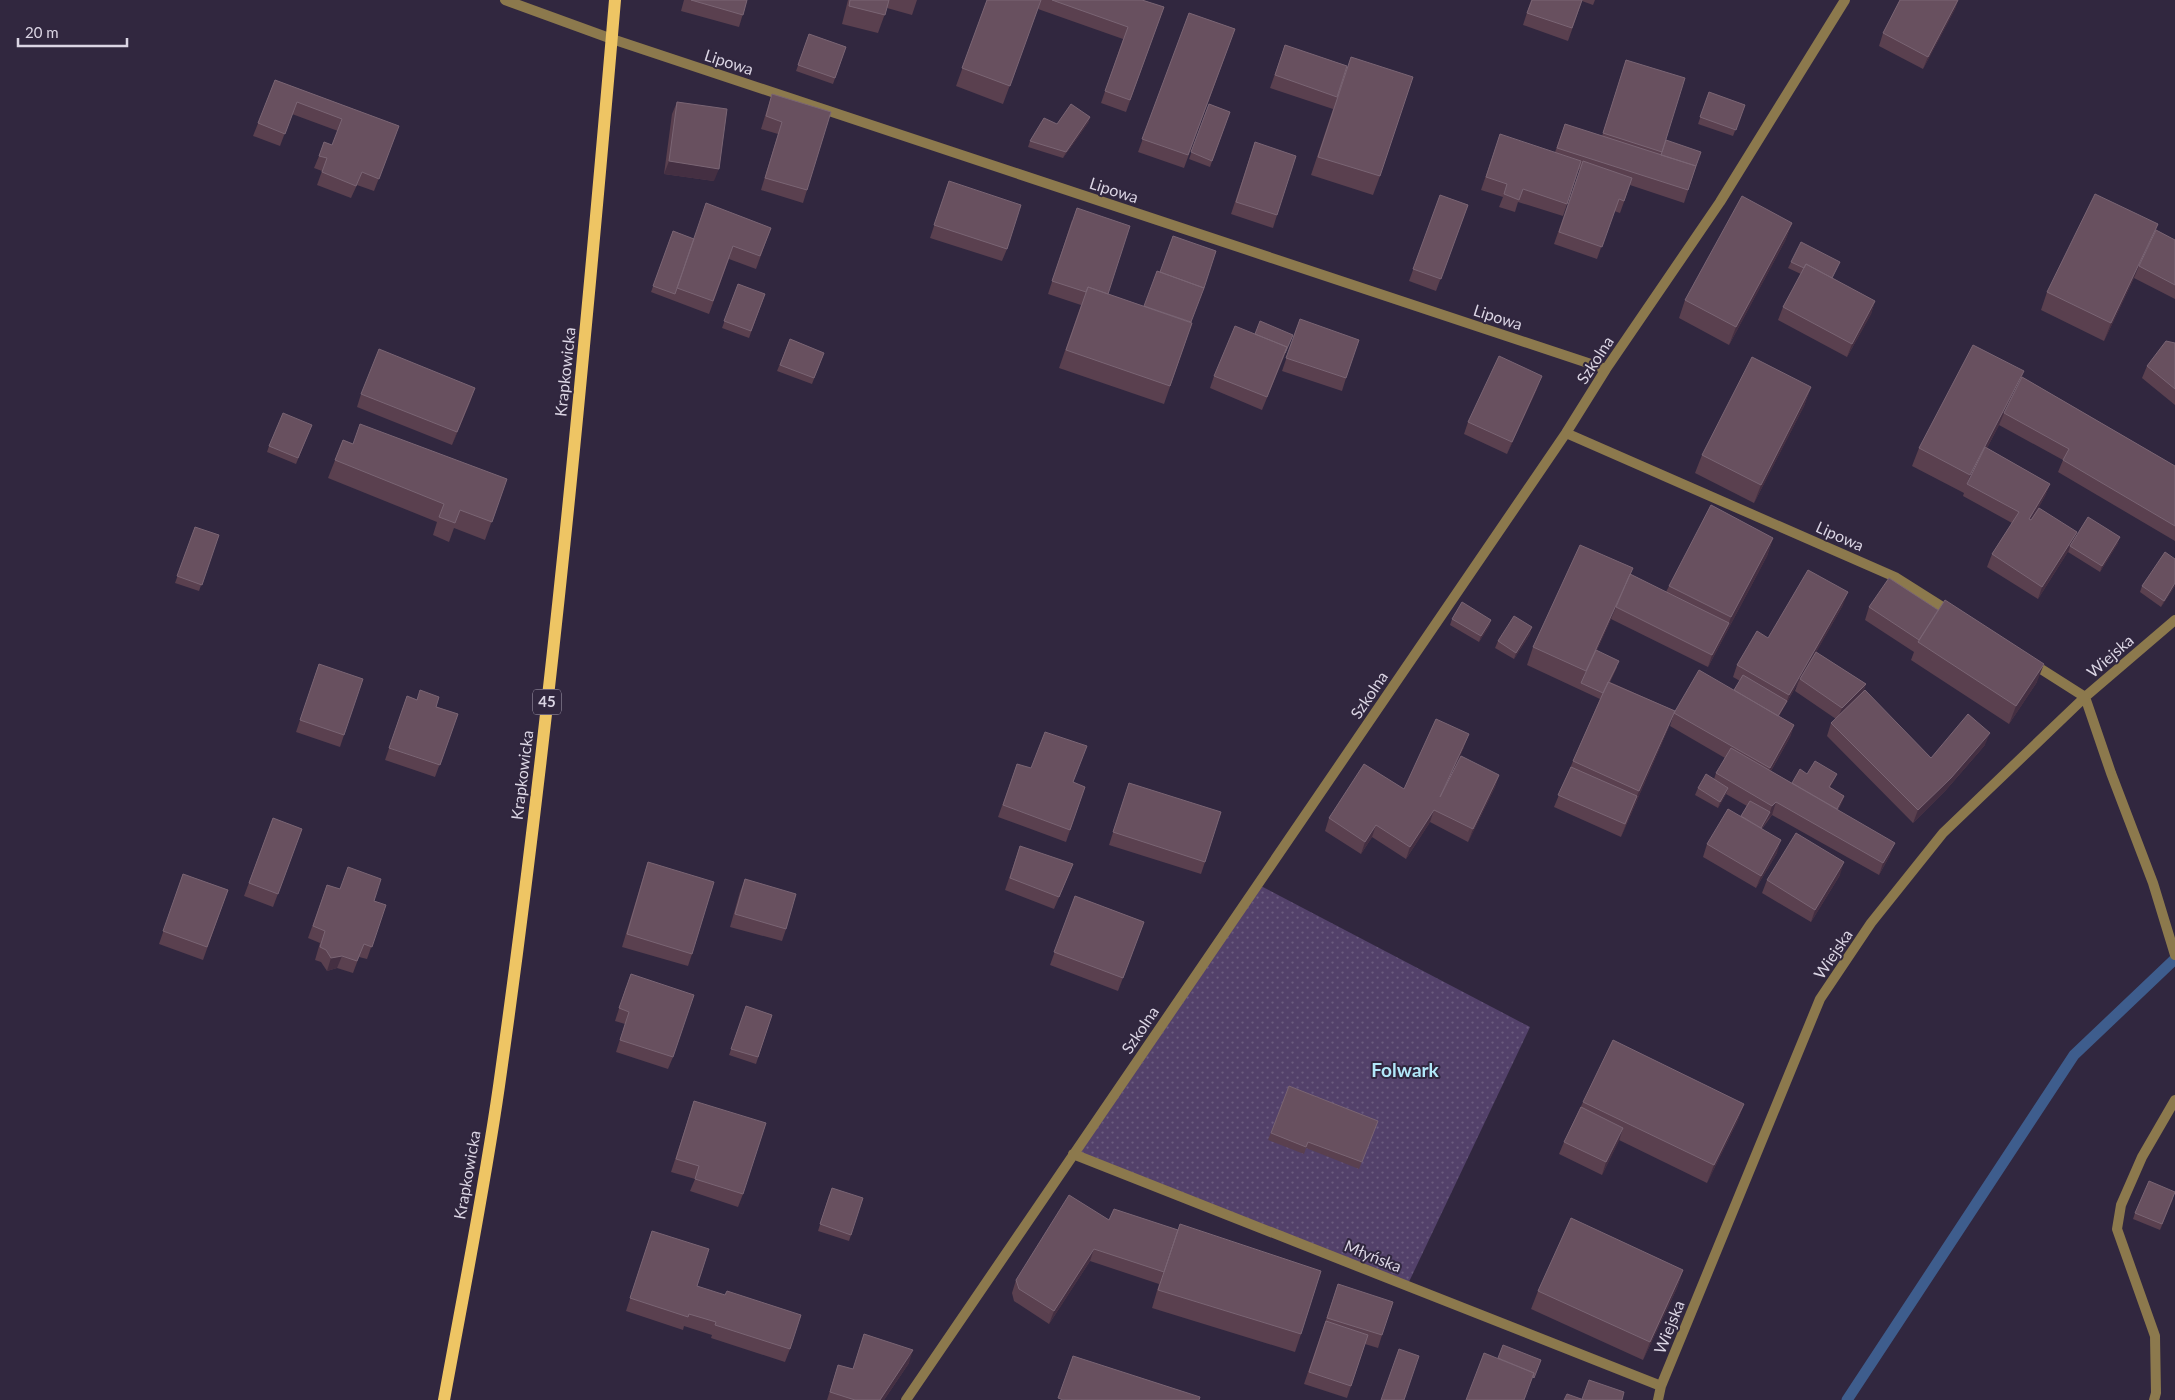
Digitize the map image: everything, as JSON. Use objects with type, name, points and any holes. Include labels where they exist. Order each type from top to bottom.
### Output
[{"type":"main road","name":"Krapkowicka","points":[[444,1400],[498,1088],[522,914],[548,694],[572,461],[615,0]]},
{"type":"street","name":"Lipowa","points":[[505,0],[612,39],[1606,369]]},
{"type":"street","name":"Szkolna","points":[[906,1400],[1566,433],[1606,369],[1720,202],[1845,0]]},
{"type":"street","name":"Lipowa","points":[[1566,433],[1895,577],[1961,619]]},
{"type":"street","name":"Wiejska","points":[[1658,1400],[1661,1386],[1820,999],[1871,923],[1943,833],[2085,697],[2175,620]]},
{"type":"street","points":[[2019,656],[2085,697],[2111,773],[2153,883],[2175,955]]},
{"type":"street","points":[[2154,1400],[2156,1393],[2155,1336],[2117,1229],[2121,1205],[2142,1156],[2175,1100]]},
{"type":"street","name":"Młyńska","points":[[1073,1154],[1661,1386]]},
{"type":"shaded area","points":[[1257,884],[1530,1027],[1407,1286],[1073,1154]]},
{"type":"building","points":[[691,0],[747,0],[743,15]]},
{"type":"building","points":[[850,0],[889,0],[885,15],[849,6]]},
{"type":"building","points":[[987,0],[1041,0],[1010,86],[962,68]]},
{"type":"building","points":[[1052,0],[1142,0],[1164,7],[1130,100],[1105,91],[1128,27]]},
{"type":"building","points":[[1532,0],[1582,0],[1572,28],[1527,13]]},
{"type":"building","points":[[1900,0],[1958,0],[1928,57],[1883,33]]},
{"type":"building","points":[[1189,13],[1235,29],[1188,155],[1142,139]]},
{"type":"building","points":[[809,34],[846,47],[835,78],[798,65]]},
{"type":"building","points":[[1285,45],[1347,66],[1337,97],[1275,75]]},
{"type":"building","points":[[1351,57],[1413,77],[1380,176],[1318,157]]},
{"type":"building","points":[[1626,60],[1685,78],[1662,152],[1603,133]]},
{"type":"building","points":[[275,80],[399,126],[379,179],[362,172],[356,186],[322,172],[327,158],[319,156],[324,142],[332,145],[342,119],[297,102],[285,134],[258,123]]},
{"type":"building","points":[[1709,92],[1745,105],[1736,130],[1700,117]]},
{"type":"building","points":[[772,94],[831,112],[807,190],[765,178],[782,122],[766,116]]},
{"type":"building","points":[[677,102],[727,109],[719,169],[669,161]]},
{"type":"building","points":[[1071,104],[1090,117],[1066,152],[1030,141],[1044,118],[1057,124]]},
{"type":"building","points":[[1209,104],[1230,112],[1212,161],[1191,152]]},
{"type":"building","points":[[1565,124],[1696,166],[1688,190],[1557,148]]},
{"type":"building","points":[[1500,134],[1581,161],[1567,204],[1523,189],[1519,200],[1504,194],[1507,184],[1486,177]]},
{"type":"building","points":[[1666,140],[1701,152],[1696,166],[1661,155]]},
{"type":"building","points":[[1255,142],[1296,156],[1277,215],[1236,202]]},
{"type":"building","points":[[1583,161],[1632,178],[1624,201],[1619,199],[1602,247],[1559,232]]},
{"type":"building","points":[[949,181],[1021,205],[1007,249],[934,225]]},
{"type":"building","points":[[2095,194],[2158,224],[2111,323],[2047,292]]},
{"type":"building","points":[[1440,195],[1468,205],[1441,279],[1413,269]]},
{"type":"building","points":[[1742,196],[1792,223],[1736,327],[1685,300]]},
{"type":"building","points":[[706,203],[771,228],[760,256],[733,246],[713,301],[677,288]]},
{"type":"building","points":[[1077,208],[1130,226],[1108,294],[1088,287],[1086,292],[1052,281]]},
{"type":"building","points":[[2156,230],[2175,240],[2175,285],[2139,266]]},
{"type":"building","points":[[673,231],[694,239],[675,294],[653,286]]},
{"type":"building","points":[[1173,236],[1216,251],[1204,288],[1160,272]]},
{"type":"building","points":[[1801,242],[1840,262],[1832,278],[1806,264],[1804,268],[1791,262]]},
{"type":"building","points":[[1806,264],[1875,301],[1852,344],[1783,307]]},
{"type":"building","points":[[1157,271],[1204,288],[1191,322],[1144,306]]},
{"type":"building","points":[[738,284],[765,294],[751,331],[724,321]]},
{"type":"building","points":[[1088,287],[1192,323],[1170,386],[1066,350]]},
{"type":"building","points":[[1300,319],[1359,340],[1346,378],[1286,358]]},
{"type":"building","points":[[1260,321],[1293,335],[1285,353],[1287,347],[1255,334]]},
{"type":"building","points":[[1235,326],[1287,347],[1267,397],[1214,376]]},
{"type":"building","points":[[790,339],[824,353],[814,378],[780,365]]},
{"type":"building","points":[[2166,341],[2175,343],[2175,389],[2147,366]]},
{"type":"building","points":[[1973,345],[2024,371],[1970,475],[1919,448]]},
{"type":"building","points":[[379,349],[475,388],[457,432],[361,394]]},
{"type":"building","points":[[1499,356],[1542,376],[1512,442],[1468,422]]},
{"type":"building","points":[[1752,357],[1811,387],[1761,485],[1702,455]]},
{"type":"building","points":[[2022,377],[2175,466],[2175,526],[2063,460],[2069,449],[2004,413]]},
{"type":"building","points":[[283,413],[312,425],[298,458],[269,446]]},
{"type":"building","points":[[360,424],[507,479],[492,522],[460,510],[455,523],[439,517],[444,504],[335,460],[343,440],[353,444]]},
{"type":"building","points":[[1985,447],[2050,484],[2029,519],[2031,520],[2039,508],[2077,532],[2042,587],[1992,554],[2019,512],[1967,484]]},
{"type":"building","points":[[1711,505],[1773,538],[1731,617],[1669,586]]},
{"type":"building","points":[[2088,517],[2120,537],[2102,566],[2070,546]]},
{"type":"building","points":[[195,527],[219,535],[202,585],[177,576]]},
{"type":"building","points":[[1580,545],[1633,568],[1586,671],[1533,647]]},
{"type":"building","points":[[2165,552],[2175,559],[2175,583],[2164,601],[2142,586]]},
{"type":"building","points":[[1808,570],[1848,592],[1789,695],[1737,665],[1757,631],[1768,638]]},
{"type":"building","points":[[1630,574],[1729,623],[1712,655],[1616,607]]},
{"type":"building","points":[[1889,578],[1938,610],[1919,640],[1869,607]]},
{"type":"building","points":[[1945,600],[2044,664],[2016,706],[1918,642]]},
{"type":"building","points":[[1462,602],[1491,620],[1481,636],[1452,619]]},
{"type":"building","points":[[1514,616],[1532,627],[1516,653],[1498,641]]},
{"type":"building","points":[[1596,650],[1619,661],[1603,693],[1581,683]]},
{"type":"building","points":[[1816,652],[1866,684],[1842,708],[1800,679]]},
{"type":"building","points":[[319,664],[363,679],[344,735],[300,720]]},
{"type":"building","points":[[1699,670],[1794,725],[1770,768],[1674,713]]},
{"type":"building","points":[[1743,675],[1787,701],[1778,716],[1734,690]]},
{"type":"building","points":[[1608,682],[1675,711],[1639,791],[1573,761]]},
{"type":"building","points":[[420,690],[439,697],[436,707],[458,714],[440,765],[389,748],[407,696],[417,700]]},
{"type":"building","points":[[1865,690],[1931,758],[1968,714],[1990,733],[1951,778],[1918,810],[1831,723]]},
{"type":"building","points":[[1436,719],[1469,734],[1440,797],[1461,756],[1499,775],[1473,829],[1434,810],[1410,847],[1376,825],[1365,842],[1329,818],[1364,764],[1404,789]]},
{"type":"building","points":[[1045,732],[1087,746],[1073,782],[1085,787],[1070,830],[1003,805],[1017,764],[1031,768]]},
{"type":"building","points":[[1731,748],[1895,843],[1883,863],[1776,802],[1772,806],[1716,773]]},
{"type":"building","points":[[1815,761],[1837,774],[1829,787],[1844,796],[1837,809],[1792,783],[1800,769],[1807,774]]},
{"type":"building","points":[[1571,767],[1637,796],[1625,824],[1558,795]]},
{"type":"building","points":[[1706,774],[1728,788],[1720,802],[1698,788]]},
{"type":"building","points":[[1129,783],[1221,812],[1205,862],[1113,832]]},
{"type":"building","points":[[1750,801],[1770,812],[1761,828],[1741,816]]},
{"type":"building","points":[[1728,809],[1781,840],[1761,876],[1707,844]]},
{"type":"building","points":[[273,818],[302,829],[278,894],[249,883]]},
{"type":"building","points":[[1796,833],[1844,862],[1815,910],[1767,880]]},
{"type":"building","points":[[1020,846],[1073,864],[1059,897],[1010,878]]},
{"type":"building","points":[[648,862],[714,882],[692,954],[627,934]]},
{"type":"building","points":[[348,867],[381,879],[374,901],[386,905],[372,947],[364,944],[357,961],[342,956],[331,958],[326,950],[320,947],[325,931],[313,926],[327,885],[340,889]]},
{"type":"building","points":[[183,874],[228,890],[207,947],[163,931]]},
{"type":"building","points":[[745,879],[796,894],[786,929],[735,914]]},
{"type":"building","points":[[1075,896],[1144,922],[1123,978],[1054,952]]},
{"type":"building","points":[[631,974],[694,995],[673,1057],[620,1040],[629,1012],[619,1008]]},
{"type":"building","points":[[746,1006],[772,1015],[758,1057],[731,1049]]},
{"type":"building","points":[[1613,1040],[1744,1104],[1714,1165],[1583,1102]]},
{"type":"building","points":[[1289,1086],[1378,1121],[1362,1162],[1308,1142],[1306,1147],[1271,1133]]},
{"type":"building","points":[[694,1101],[766,1123],[743,1194],[695,1179],[699,1166],[676,1159]]},
{"type":"building","points":[[1581,1107],[1623,1128],[1606,1162],[1564,1142]]},
{"type":"building","points":[[2149,1181],[2175,1192],[2162,1224],[2135,1213]]},
{"type":"building","points":[[832,1188],[863,1198],[851,1235],[820,1224]]},
{"type":"building","points":[[1069,1195],[1109,1220],[1114,1209],[1178,1230],[1164,1272],[1094,1249],[1054,1311],[1019,1289],[1016,1280]]},
{"type":"building","points":[[1571,1218],[1683,1270],[1650,1342],[1538,1291]]},
{"type":"building","points":[[1180,1224],[1321,1271],[1301,1334],[1158,1290]]},
{"type":"building","points":[[652,1231],[709,1249],[697,1286],[725,1295],[727,1291],[801,1315],[790,1349],[715,1325],[716,1322],[689,1314],[688,1317],[630,1298]]},
{"type":"building","points":[[1338,1284],[1393,1302],[1382,1335],[1327,1318]]},
{"type":"building","points":[[1326,1321],[1368,1335],[1351,1386],[1309,1372]]},
{"type":"building","points":[[864,1334],[913,1350],[880,1400],[855,1400],[830,1392],[838,1365],[853,1369]]},
{"type":"building","points":[[1503,1345],[1541,1360],[1534,1378],[1534,1373],[1498,1358]]},
{"type":"building","points":[[1399,1349],[1419,1356],[1404,1400],[1381,1400]]},
{"type":"building","points":[[1484,1353],[1534,1373],[1524,1400],[1466,1400]]},
{"type":"building","points":[[1073,1356],[1200,1397],[1199,1400],[1063,1400],[1058,1398]]},
{"type":"building","points":[[1589,1380],[1624,1392],[1622,1400],[1582,1399]]},
{"type":"building","points":[[1567,1394],[1584,1400],[1564,1400]]},
{"type":"waterway","points":[[1847,1400],[2074,1055],[2175,959]]},
{"type":"district","name":"Folwark","points":[[1405,1070]]}]
